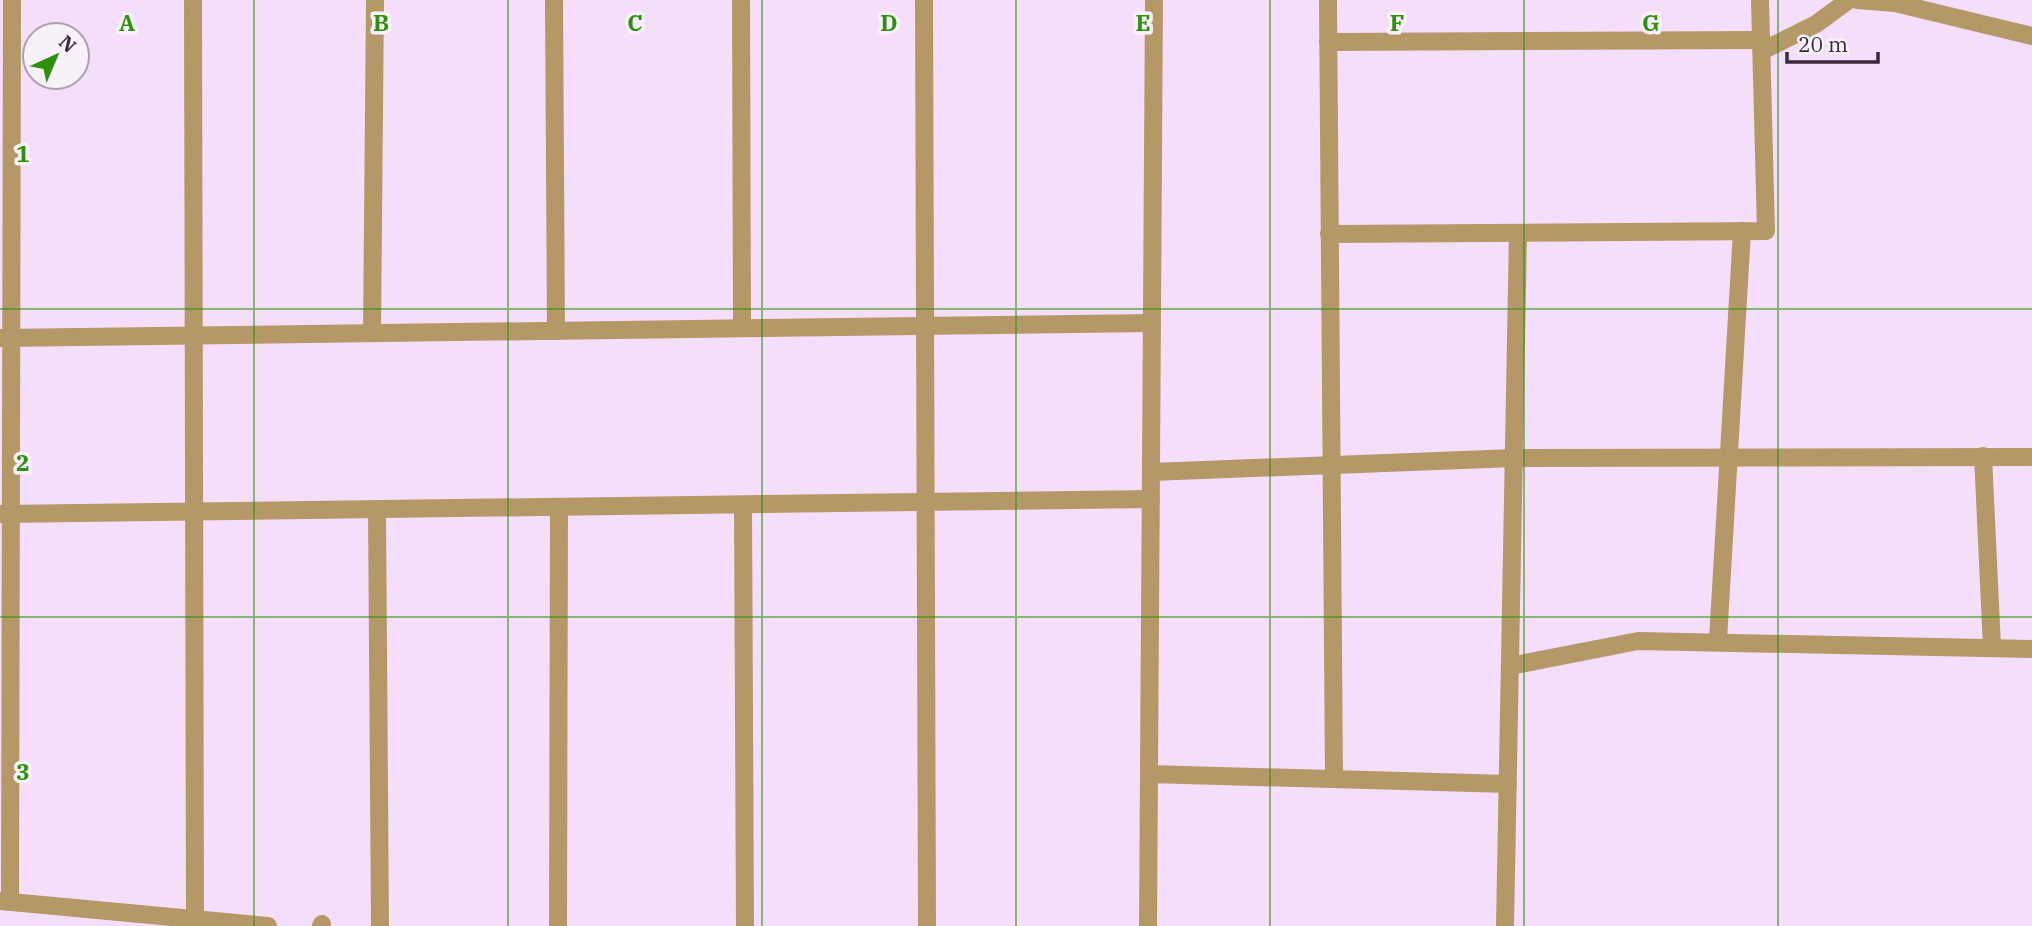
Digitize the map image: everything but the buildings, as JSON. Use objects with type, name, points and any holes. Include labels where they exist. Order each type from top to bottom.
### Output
[{"type":"street","points":[[12,0],[6,338],[5,902],[268,926]]},
{"type":"street","points":[[193,0],[195,919]]},
{"type":"street","points":[[372,333],[375,0]]},
{"type":"street","points":[[554,0],[556,331]]},
{"type":"street","points":[[741,0],[743,328]]},
{"type":"street","points":[[924,0],[927,926]]},
{"type":"street","points":[[1149,926],[1154,0]]},
{"type":"street","points":[[1328,0],[1334,779]]},
{"type":"street","points":[[1329,234],[1766,231],[1760,0]]},
{"type":"street","points":[[1328,42],[1762,46],[1816,24],[1849,0]]},
{"type":"street","points":[[1857,0],[1895,3],[2032,36]]},
{"type":"street","points":[[1718,640],[1742,231]]},
{"type":"street","points":[[1505,926],[1518,233]]},
{"type":"street","points":[[6,338],[1152,323]]},
{"type":"street","points":[[1983,456],[1992,647]]},
{"type":"street","points":[[1152,472],[1514,458],[2032,457]]},
{"type":"street","points":[[5,514],[1151,499]]},
{"type":"street","points":[[743,505],[745,926]]},
{"type":"street","points":[[558,507],[558,926]]},
{"type":"street","points":[[377,509],[380,926]]},
{"type":"street","points":[[1510,666],[1638,641],[1718,640],[2032,649]]},
{"type":"street","points":[[1149,775],[1508,784]]}]
